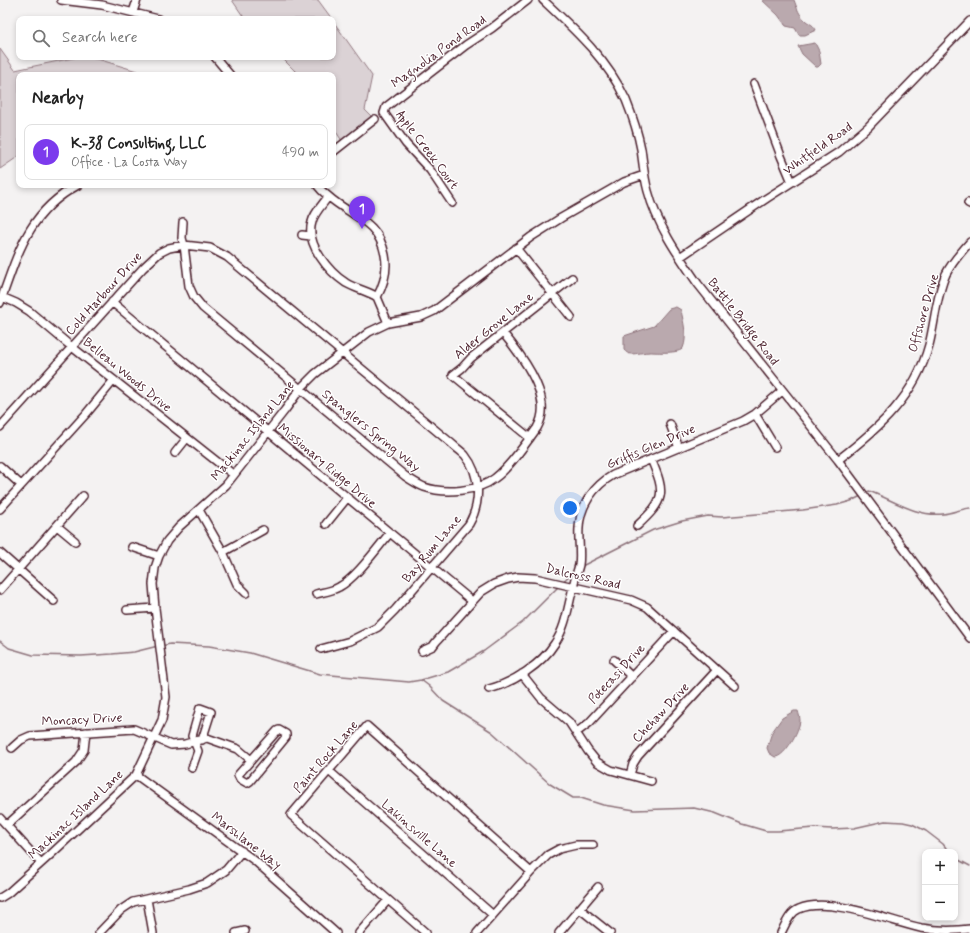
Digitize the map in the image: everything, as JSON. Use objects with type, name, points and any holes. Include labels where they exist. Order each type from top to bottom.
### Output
[{"type":"street","points":[[61,0],[102,5],[147,16]]},
{"type":"street","points":[[133,12],[137,0]]},
{"type":"street","name":"Magnolia Pond Road","points":[[384,110],[427,74],[492,28],[528,0]]},
{"type":"street","name":"Battle Bridge Road","points":[[543,0],[590,45],[607,67],[625,99],[641,148],[644,175],[654,210],[680,257],[698,284],[838,460],[970,638]]},
{"type":"street","name":"Whitfield Road","points":[[680,257],[767,198],[839,152],[868,127],[970,21]]},
{"type":"street","points":[[218,60],[228,72]]},
{"type":"street","points":[[754,84],[792,182]]},
{"type":"street","name":"Apple Creek Court","points":[[384,110],[384,113],[406,144],[430,170],[452,203]]},
{"type":"street","points":[[336,150],[375,119]]},
{"type":"street","name":"Mackinac Island Lane","points":[[0,898],[41,863],[136,775],[155,738],[164,714],[166,697],[153,584],[155,568],[159,556],[172,534],[221,491],[301,388],[316,374],[369,332],[388,323],[422,317],[434,311],[531,237],[624,182],[644,175]]},
{"type":"street","points":[[1,300],[17,254],[31,227],[54,202],[73,188]]},
{"type":"street","points":[[320,188],[328,197],[370,225],[378,235],[386,260],[386,274],[377,297]]},
{"type":"street","points":[[328,197],[312,223],[310,236],[313,247],[336,275],[346,283],[377,297],[388,323]]},
{"type":"street","name":"Spanglers Spring Way","points":[[183,222],[182,238],[189,286],[198,302],[212,316],[301,388],[405,476],[416,484],[429,489],[444,491],[477,487],[490,482],[498,475],[530,438],[540,422],[542,399],[524,359],[503,333]]},
{"type":"street","points":[[302,235],[310,236]]},
{"type":"street","name":"Offshore Drive","points":[[838,460],[886,420],[900,404],[911,387],[929,346],[939,294],[946,274],[959,254],[970,242]]},
{"type":"street","name":"Cold Harbour Drive","points":[[0,428],[142,268],[159,253],[169,248],[184,245],[210,248],[226,258],[342,353]]},
{"type":"street","points":[[516,248],[572,318]]},
{"type":"street","name":"Alder Grove Lane","points":[[530,438],[453,375],[471,358],[572,278]]},
{"type":"street","name":"Belleau Woods Drive","points":[[1,300],[23,307],[234,475]]},
{"type":"street","name":"Missionary Ridge Drive","points":[[112,302],[347,498],[433,567],[472,601]]},
{"type":"street","name":"Bay Rum Lane","points":[[321,648],[350,641],[378,627],[433,567],[469,524],[475,512],[477,502],[477,479],[465,455],[342,353]]},
{"type":"street","points":[[0,509],[86,414],[114,380]]},
{"type":"street","name":"Griffis Glen Drive","points":[[489,689],[507,683],[522,674],[549,652],[556,642],[564,625],[579,565],[579,522],[583,509],[590,496],[600,484],[613,475],[743,421],[755,414],[782,390]]},
{"type":"street","points":[[755,414],[775,447]]},
{"type":"street","points":[[670,424],[679,448]]},
{"type":"street","points":[[175,453],[187,438]]},
{"type":"street","points":[[637,526],[655,508],[660,496],[660,482],[651,459]]},
{"type":"street","points":[[0,466],[21,485]]},
{"type":"street","points":[[0,590],[83,496]]},
{"type":"street","points":[[326,524],[347,498]]},
{"type":"street","points":[[198,510],[223,552],[237,584],[246,593]]},
{"type":"street","points":[[57,526],[75,541]]},
{"type":"street","points":[[223,552],[263,530]]},
{"type":"street","points":[[316,594],[331,591],[350,579],[390,533]]},
{"type":"street","points":[[132,547],[159,556]]},
{"type":"street","points":[[0,553],[54,601]]},
{"type":"street","name":"Dalcross Road","points":[[422,651],[433,646],[481,592],[494,584],[508,579],[518,577],[535,578],[631,600],[647,607],[735,686]]},
{"type":"street","points":[[127,610],[155,608]]},
{"type":"street","name":"Potecasi Drive","points":[[577,732],[589,723],[674,631]]},
{"type":"street","points":[[614,660],[632,677]]},
{"type":"street","name":"Chehaw Drive","points":[[630,775],[633,764],[638,756],[717,670]]},
{"type":"street","points":[[522,674],[535,692],[564,716],[577,732],[588,751],[597,762],[611,770],[651,781]]},
{"type":"street","name":"Paint Rock Lane","points":[[426,933],[291,815],[367,726],[531,872]]},
{"type":"street","name":"Moncacy Drive","points":[[12,748],[30,736],[134,729],[171,744],[179,745],[207,738],[238,749],[251,760]]},
{"type":"street","points":[[279,730],[286,734],[286,737],[247,783],[240,779],[238,775],[251,760],[276,731],[279,730]]},
{"type":"street","points":[[7,825],[76,762],[84,750],[86,732]]},
{"type":"street","points":[[192,768],[198,751],[198,741]]},
{"type":"street","name":"Lakinsville Lane","points":[[328,771],[493,915]]},
{"type":"street","name":"Marshlane Way","points":[[136,775],[255,861],[336,933]]},
{"type":"street","points":[[0,818],[41,863]]},
{"type":"street","points":[[477,933],[548,855],[559,848],[576,845],[593,845]]},
{"type":"street","points":[[99,933],[121,910],[133,902],[189,889],[207,883],[226,870],[242,851]]},
{"type":"street","points":[[559,933],[598,887]]},
{"type":"street","points":[[147,899],[153,933]]},
{"type":"street","points":[[359,933],[388,900]]},
{"type":"street","points":[[781,933],[789,919],[798,909],[807,906],[831,906],[922,928],[957,931],[970,929]]},
{"type":"street","points":[[580,909],[610,933]]},
{"type":"street","points":[[236,933],[245,931]]},
{"type":"shaded area","points":[[232,0],[318,0],[330,16],[243,16]]},
{"type":"shaded area","points":[[762,0],[794,0],[798,11],[816,30],[805,35],[799,35],[795,28],[786,26],[778,15]]},
{"type":"shaded area","points":[[336,25],[372,76],[365,110],[373,118],[344,144],[336,132],[336,72],[296,72],[284,60],[336,60]]},
{"type":"shaded area","points":[[815,43],[819,51],[821,64],[818,67],[816,67],[802,54],[798,46]]},
{"type":"shaded area","points":[[0,49],[15,70],[63,60],[101,60],[140,72],[16,72],[16,158],[0,169]]},
{"type":"shaded area","points":[[676,307],[681,310],[685,329],[685,339],[681,350],[673,352],[631,354],[624,350],[624,336],[654,326],[669,309]]},
{"type":"shaded area","points":[[794,711],[798,711],[800,718],[797,731],[791,743],[783,753],[775,757],[769,753],[767,748],[772,732],[782,718]]},
{"type":"waterway","points":[[866,493],[869,491],[905,507],[923,513],[943,514],[970,508]]},
{"type":"waterway","points":[[582,566],[653,530],[682,521],[708,516],[722,517],[803,510],[837,505],[861,496]]},
{"type":"waterway","points":[[562,582],[574,572]]},
{"type":"waterway","points":[[161,646],[170,644],[209,646],[250,653],[320,674],[409,682],[448,672],[484,651],[523,622],[558,587]]},
{"type":"waterway","points":[[0,641],[9,648],[33,655],[81,656],[112,654],[134,652],[158,646]]},
{"type":"waterway","points":[[421,680],[443,701],[492,732],[550,784],[573,798],[581,798],[603,805],[635,810],[694,808],[715,813],[742,824],[766,831],[814,828],[854,828],[885,821],[903,822],[912,824],[926,831],[943,844],[947,849]]},
{"type":"waterway","points":[[958,860],[970,866]]},
{"type":"place","name":"K-38 Consulting, LLC","points":[[362,229]]}]
